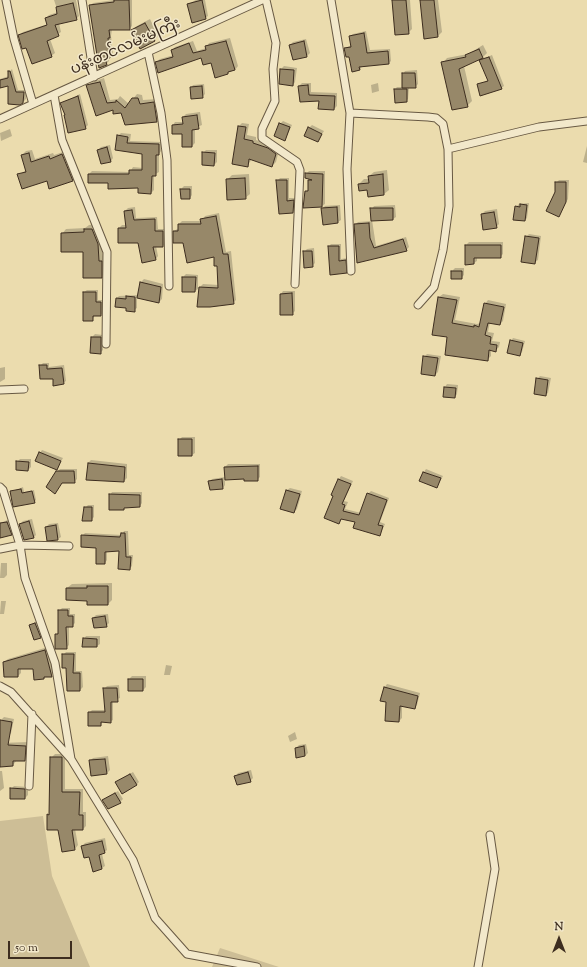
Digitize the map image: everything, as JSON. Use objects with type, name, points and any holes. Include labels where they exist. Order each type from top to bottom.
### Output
[{"type":"street","points":[[6,0],[14,39],[33,104]]},
{"type":"street","points":[[82,0],[94,76]]},
{"type":"street","name":"ပန်းတင်လမ်းမကြီး","points":[[0,119],[262,0]]},
{"type":"street","points":[[266,0],[276,43],[274,69],[275,101],[262,129],[262,138],[297,162],[300,170],[295,284]]},
{"type":"street","points":[[331,0],[350,113],[347,169],[351,271]]},
{"type":"street","points":[[148,52],[161,113],[167,160],[169,286]]},
{"type":"street","points":[[54,95],[62,140],[107,252],[106,344]]},
{"type":"street","points":[[350,113],[436,118],[443,124],[448,149],[448,206],[443,250],[434,287],[418,305]]},
{"type":"street","points":[[448,149],[539,128],[587,121]]},
{"type":"street","points":[[0,390],[24,388]]},
{"type":"street","points":[[0,487],[3,490],[20,545],[25,578],[55,663],[71,759]]},
{"type":"street","points":[[0,549],[20,545],[69,546]]},
{"type":"street","points":[[0,686],[11,692],[71,759],[133,860],[155,918],[187,954],[257,967]]},
{"type":"street","points":[[29,786],[32,714]]},
{"type":"street","points":[[478,967],[495,869],[490,835]]},
{"type":"shaded area","points":[[43,816],[52,876],[90,967],[0,967],[0,821]]},
{"type":"shaded area","points":[[220,948],[279,967],[212,967]]},
{"type":"building","points":[[114,0],[129,0],[130,30],[109,30],[110,38],[108,38],[110,58],[105,58],[107,65],[99,68],[89,5],[114,2]]},
{"type":"building","points":[[202,0],[206,19],[192,23],[187,4]]},
{"type":"building","points":[[392,0],[406,0],[409,34],[395,35]]},
{"type":"building","points":[[420,0],[434,0],[438,37],[424,39]]},
{"type":"building","points":[[73,3],[77,20],[55,25],[59,36],[47,41],[52,57],[32,64],[26,48],[22,49],[18,35],[47,25],[45,18],[57,14],[56,7]]},
{"type":"building","points":[[145,23],[155,41],[140,49],[131,30]]},
{"type":"building","points":[[364,33],[367,53],[388,51],[389,64],[359,67],[360,70],[352,72],[349,57],[346,57],[344,48],[351,47],[349,36]]},
{"type":"building","points":[[226,41],[235,70],[228,72],[228,74],[215,78],[211,63],[203,65],[201,58],[158,73],[155,62],[173,57],[171,50],[189,43],[193,53],[206,50],[205,46]]},
{"type":"building","points":[[304,41],[307,57],[293,60],[289,45]]},
{"type":"building","points":[[479,49],[483,58],[459,69],[468,107],[452,110],[441,62],[466,57],[465,55]]},
{"type":"building","points":[[489,57],[502,89],[480,96],[477,84],[488,81],[479,60]]},
{"type":"building","points":[[280,69],[294,70],[293,86],[279,84]]},
{"type":"building","points":[[8,71],[10,71],[16,92],[24,92],[23,103],[20,105],[8,104],[8,86],[0,88],[0,80],[8,78]]},
{"type":"building","points":[[402,73],[415,73],[416,88],[402,88]]},
{"type":"building","points":[[100,82],[107,103],[116,102],[116,100],[125,108],[132,98],[138,98],[140,104],[154,102],[157,122],[125,125],[121,113],[113,114],[113,110],[96,116],[86,85]]},
{"type":"building","points":[[308,85],[309,95],[335,96],[334,110],[318,109],[319,101],[300,102],[298,86]]},
{"type":"building","points":[[202,86],[203,98],[191,99],[190,87]]},
{"type":"building","points":[[394,89],[407,89],[407,102],[395,103]]},
{"type":"building","points":[[78,96],[86,129],[68,133],[65,115],[60,103]]},
{"type":"building","points":[[197,115],[199,129],[192,130],[192,147],[182,147],[182,134],[172,134],[172,125],[183,124],[182,117]]},
{"type":"building","points":[[279,123],[290,127],[285,141],[274,136]]},
{"type":"building","points":[[238,126],[246,127],[244,139],[253,141],[253,143],[268,148],[276,154],[272,167],[249,159],[248,167],[232,164]]},
{"type":"building","points":[[308,127],[322,134],[318,142],[304,136]]},
{"type":"building","points":[[117,135],[128,137],[127,143],[159,144],[159,155],[156,155],[156,176],[152,176],[151,194],[138,193],[138,188],[108,189],[108,183],[88,183],[88,174],[129,174],[129,170],[142,170],[142,154],[115,150]]},
{"type":"building","points":[[107,147],[111,162],[101,164],[97,150]]},
{"type":"building","points":[[202,152],[215,153],[214,166],[202,165]]},
{"type":"building","points":[[29,153],[31,162],[49,156],[50,159],[62,154],[73,181],[49,189],[47,181],[22,189],[17,174],[26,172],[21,155]]},
{"type":"building","points":[[305,173],[323,174],[322,207],[303,208],[305,191],[308,191],[308,180],[312,180],[305,178]]},
{"type":"building","points":[[383,174],[384,195],[368,197],[367,190],[359,191],[358,184],[369,183],[368,176]]},
{"type":"building","points":[[245,178],[246,199],[227,200],[226,179]]},
{"type":"building","points":[[276,180],[287,180],[287,201],[294,200],[293,213],[279,214]]},
{"type":"building","points":[[555,182],[566,182],[566,202],[559,217],[546,211],[555,192]]},
{"type":"building","points":[[180,189],[190,189],[190,199],[181,199]]},
{"type":"building","points":[[520,204],[527,205],[525,221],[513,220],[515,206],[520,207]]},
{"type":"building","points":[[337,207],[338,223],[323,225],[321,208]]},
{"type":"building","points":[[370,208],[393,208],[393,220],[371,221]]},
{"type":"building","points":[[132,210],[134,220],[155,219],[155,231],[163,231],[163,247],[153,247],[156,260],[142,263],[138,243],[118,243],[118,228],[126,228],[124,211]]},
{"type":"building","points":[[494,212],[497,228],[483,230],[481,214]]},
{"type":"building","points":[[216,216],[223,254],[228,254],[234,304],[197,307],[199,287],[218,288],[217,266],[214,266],[214,257],[187,263],[183,243],[173,243],[173,231],[178,231],[178,224],[201,224],[200,219]]},
{"type":"building","points":[[369,223],[370,238],[374,248],[403,239],[407,251],[357,263],[354,224]]},
{"type":"building","points":[[84,229],[92,229],[98,244],[99,261],[102,261],[102,278],[83,278],[83,252],[61,252],[61,233],[84,232]]},
{"type":"building","points":[[525,236],[539,238],[535,264],[521,262]]},
{"type":"building","points":[[465,245],[501,245],[501,258],[474,258],[474,264],[465,265]]},
{"type":"building","points":[[328,246],[339,246],[339,261],[346,260],[347,273],[330,275]]},
{"type":"building","points":[[303,251],[312,251],[313,267],[304,268]]},
{"type":"building","points":[[451,271],[462,271],[462,279],[451,279]]},
{"type":"building","points":[[182,277],[196,277],[195,292],[182,292]]},
{"type":"building","points":[[140,282],[161,287],[159,303],[137,298]]},
{"type":"building","points":[[83,292],[96,292],[96,302],[101,302],[101,316],[93,316],[93,321],[83,321]]},
{"type":"building","points":[[292,293],[293,315],[280,315],[280,294]]},
{"type":"building","points":[[126,296],[135,297],[135,312],[126,311],[126,308],[115,307],[116,298],[126,299]]},
{"type":"building","points":[[438,297],[457,300],[452,323],[474,327],[474,325],[479,327],[484,303],[504,307],[500,325],[488,323],[485,335],[491,337],[490,344],[497,345],[496,352],[489,350],[488,361],[445,355],[447,337],[432,335]]},
{"type":"building","points":[[91,337],[101,337],[101,354],[90,353]]},
{"type":"building","points":[[510,340],[523,343],[520,356],[507,353]]},
{"type":"building","points":[[423,356],[438,358],[435,376],[421,374]]},
{"type":"building","points":[[39,365],[47,365],[47,369],[62,368],[64,384],[53,386],[53,379],[40,379]]},
{"type":"building","points":[[536,378],[548,380],[546,396],[534,394]]},
{"type":"building","points":[[444,387],[456,388],[455,398],[443,397]]},
{"type":"building","points":[[178,439],[192,439],[192,456],[178,456]]},
{"type":"building","points":[[39,452],[61,461],[57,470],[35,461]]},
{"type":"building","points":[[16,461],[29,462],[28,471],[16,470]]},
{"type":"building","points":[[88,463],[125,467],[124,482],[86,480]]},
{"type":"building","points":[[258,466],[258,481],[244,481],[244,479],[225,480],[224,467]]},
{"type":"building","points":[[56,471],[74,471],[75,483],[62,483],[55,494],[46,487]]},
{"type":"building","points":[[423,472],[441,478],[437,488],[419,481]]},
{"type":"building","points":[[222,479],[223,489],[210,490],[208,481]]},
{"type":"building","points":[[338,479],[351,484],[342,504],[345,505],[343,511],[359,515],[367,493],[387,500],[378,525],[383,526],[380,536],[353,528],[355,522],[341,519],[339,524],[324,518]]},
{"type":"building","points":[[21,489],[22,493],[32,491],[35,503],[13,507],[10,491]]},
{"type":"building","points":[[286,490],[300,494],[294,513],[280,509]]},
{"type":"building","points":[[109,494],[140,495],[140,507],[124,508],[124,510],[109,510]]},
{"type":"building","points":[[84,507],[92,507],[92,521],[82,521]]},
{"type":"building","points":[[29,521],[34,538],[24,540],[19,524]]},
{"type":"building","points":[[7,522],[12,535],[0,538],[0,523]]},
{"type":"building","points":[[56,525],[58,540],[47,541],[45,527]]},
{"type":"building","points":[[121,533],[125,533],[126,557],[131,557],[130,570],[118,569],[119,551],[105,552],[105,564],[96,564],[96,548],[81,547],[81,535],[120,537]]},
{"type":"building","points":[[87,586],[108,586],[108,605],[87,605],[87,601],[66,600],[66,588],[87,588]]},
{"type":"building","points":[[58,610],[68,610],[68,616],[73,616],[73,627],[66,627],[67,649],[55,649],[55,634],[58,634]]},
{"type":"building","points":[[105,616],[107,627],[94,628],[92,618]]},
{"type":"building","points":[[35,623],[41,638],[34,640],[29,625]]},
{"type":"building","points":[[83,638],[97,639],[97,647],[82,647]]},
{"type":"building","points":[[45,650],[52,677],[44,677],[44,679],[34,680],[33,669],[18,669],[18,677],[4,677],[3,662]]},
{"type":"building","points":[[62,654],[74,654],[73,673],[80,673],[80,691],[67,691],[66,668],[62,668]]},
{"type":"building","points":[[128,679],[143,679],[143,691],[128,691]]},
{"type":"building","points":[[384,687],[418,696],[415,709],[400,706],[399,722],[385,721],[386,702],[380,701]]},
{"type":"building","points":[[103,688],[117,688],[118,702],[111,702],[111,723],[101,722],[101,726],[88,726],[88,712],[105,712]]},
{"type":"building","points":[[0,720],[12,722],[8,745],[26,746],[25,761],[13,761],[13,766],[0,767]]},
{"type":"building","points":[[304,746],[305,756],[296,758],[295,748]]},
{"type":"building","points":[[50,757],[62,757],[62,792],[80,792],[79,815],[83,815],[83,830],[72,830],[75,850],[62,852],[58,830],[47,830],[47,814],[49,815]]},
{"type":"building","points":[[105,759],[107,774],[91,776],[89,760]]},
{"type":"building","points":[[248,772],[251,782],[237,785],[234,776]]},
{"type":"building","points":[[130,774],[137,785],[122,794],[115,782]]},
{"type":"building","points":[[10,788],[25,789],[25,799],[10,799]]},
{"type":"building","points":[[115,793],[121,803],[108,809],[102,800]]},
{"type":"building","points":[[102,841],[105,853],[99,855],[102,869],[93,872],[89,857],[84,858],[81,846]]}]
